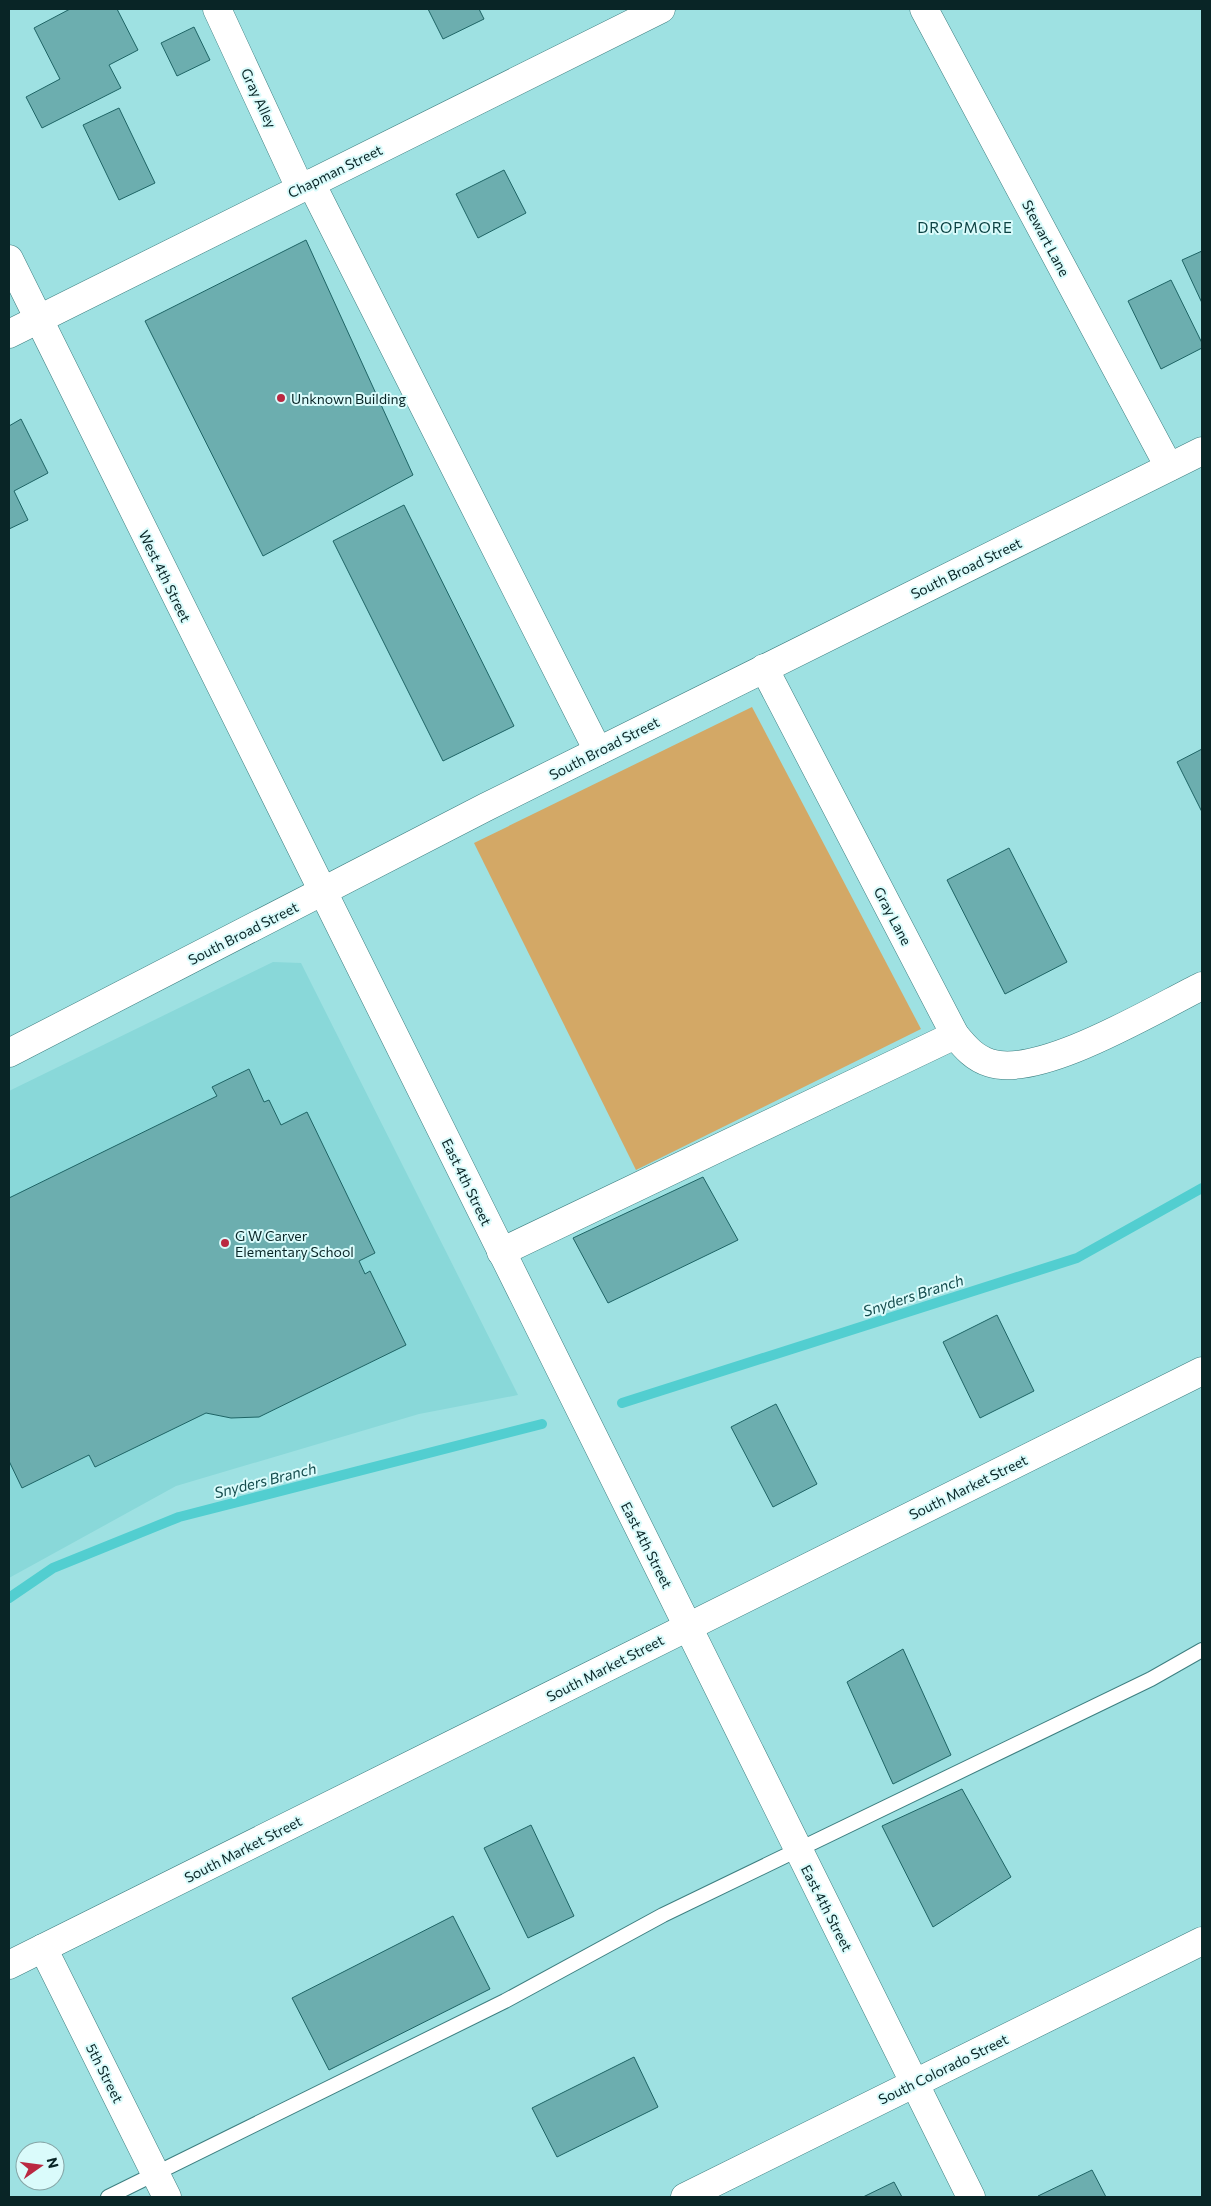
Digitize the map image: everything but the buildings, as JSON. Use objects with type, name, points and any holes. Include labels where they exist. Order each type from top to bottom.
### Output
[{"type":"street","name":"Gray Alley","points":[[217,9],[305,185],[598,751]]},
{"type":"street","name":"Chapman Street","points":[[9,334],[661,9]]},
{"type":"street","name":"Stewart Lane","points":[[924,9],[1169,467]]},
{"type":"street","name":"West 4th Street","points":[[9,259],[324,892]]},
{"type":"street","name":"South Broad Street","points":[[10,1048],[324,892],[598,751],[1202,450]]},
{"type":"street","name":"Gray Lane","points":[[764,668],[955,1035],[969,1052],[989,1063],[1003,1066],[1045,1060],[1085,1044],[1202,986]]},
{"type":"street","name":"East 4th Street","points":[[324,892],[971,2197]]},
{"type":"street","points":[[501,1252],[955,1035]]},
{"type":"street","name":"South Market Street","points":[[9,1965],[1202,1371]]},
{"type":"street","name":"South Colorado Street","points":[[685,2197],[1202,1941]]},
{"type":"street","name":"5th Street","points":[[43,1948],[162,2186]]},
{"type":"lane","points":[[108,2197],[162,2186],[664,1915],[1151,1679],[1202,1650]]},
{"type":"shaded area","points":[[752,707],[921,1029],[636,1170],[474,843]]},
{"type":"shaded area","name":"G W Carver Elementary School","points":[[273,962],[301,963],[518,1395],[419,1414],[176,1486],[9,1578],[9,1091]]},
{"type":"waterway","name":"Snyders Branch","points":[[622,1403],[1077,1258],[1202,1188]]},
{"type":"waterway","name":"Snyders Branch","points":[[9,1598],[53,1568],[179,1517],[542,1424]]},
{"type":"place","name":"Unknown Building","points":[[281,398]]},
{"type":"place","name":"G W Carver Elementary School","points":[[225,1243]]},
{"type":"district","name":"DROPMORE","points":[[965,227]]}]
